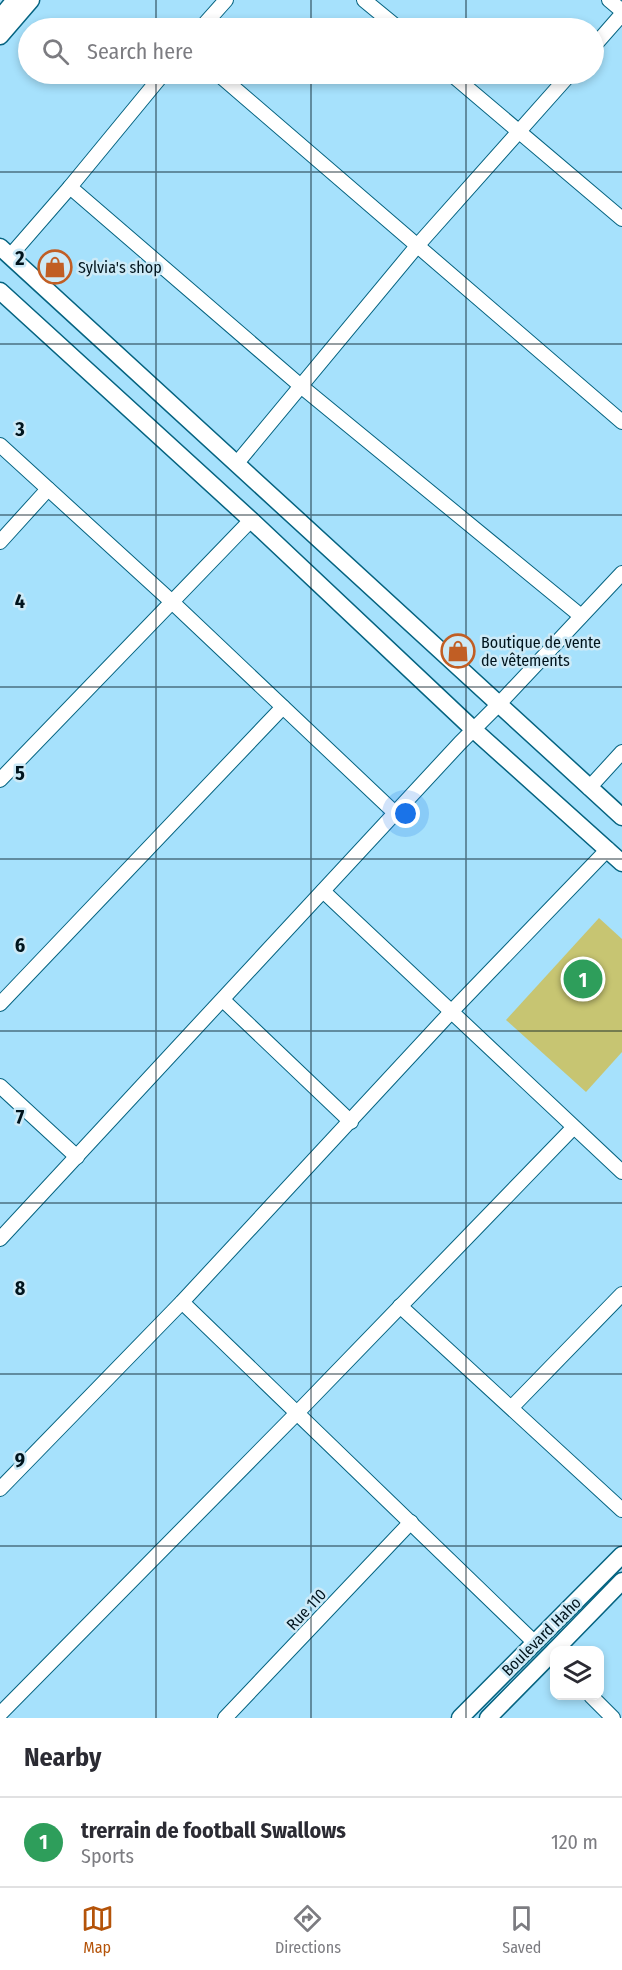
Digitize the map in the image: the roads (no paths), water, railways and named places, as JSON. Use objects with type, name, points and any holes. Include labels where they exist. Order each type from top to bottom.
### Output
[{"type":"main road","points":[[0,18],[15,0]]},
{"type":"main road","points":[[0,36],[31,0]]},
{"type":"main road","points":[[5,251],[622,817]]},
{"type":"main road","points":[[2,298],[251,520],[474,730],[622,863]]},
{"type":"main road","name":"Boulevard Haho","points":[[460,1718],[622,1555]]},
{"type":"main road","name":"Boulevard Haho","points":[[561,1646],[622,1581]]},
{"type":"main road","name":"Boulevard Haho","points":[[488,1718],[550,1658]]},
{"type":"street","points":[[210,18],[226,0]]},
{"type":"street","points":[[364,0],[386,18]]},
{"type":"street","points":[[604,34],[622,12],[609,0]]},
{"type":"street","points":[[5,251],[70,187],[155,84]]},
{"type":"street","points":[[230,84],[622,422]]},
{"type":"street","points":[[463,84],[622,219]]},
{"type":"street","points":[[237,463],[417,246],[561,84]]},
{"type":"street","points":[[70,187],[302,387],[581,615]]},
{"type":"street","points":[[0,445],[171,601],[395,813]]},
{"type":"street","points":[[0,542],[48,489]]},
{"type":"street","points":[[0,780],[251,520]]},
{"type":"street","points":[[0,1239],[395,813],[622,573]]},
{"type":"street","points":[[0,1004],[283,707]]},
{"type":"street","points":[[589,788],[622,752]]},
{"type":"street","points":[[0,1489],[182,1302],[451,1012],[608,849]]},
{"type":"street","points":[[323,891],[622,1172]]},
{"type":"street","points":[[223,1000],[351,1122]]},
{"type":"street","points":[[0,1086],[77,1157]]},
{"type":"street","points":[[0,1714],[296,1414],[573,1128]]},
{"type":"street","points":[[512,1407],[622,1294]]},
{"type":"street","points":[[182,1302],[534,1642]]},
{"type":"street","points":[[400,1306],[622,1510]]},
{"type":"street","name":"Rue 110","points":[[225,1718],[411,1522]]},
{"type":"street","points":[[596,1700],[613,1718]]},
{"type":"place","name":"Sylvia's shop","points":[[55,267]]},
{"type":"place","name":"Boutique de vente de vêtements","points":[[458,651]]},
{"type":"place","name":"trerrain de football Swallows","points":[[583,979]]}]
